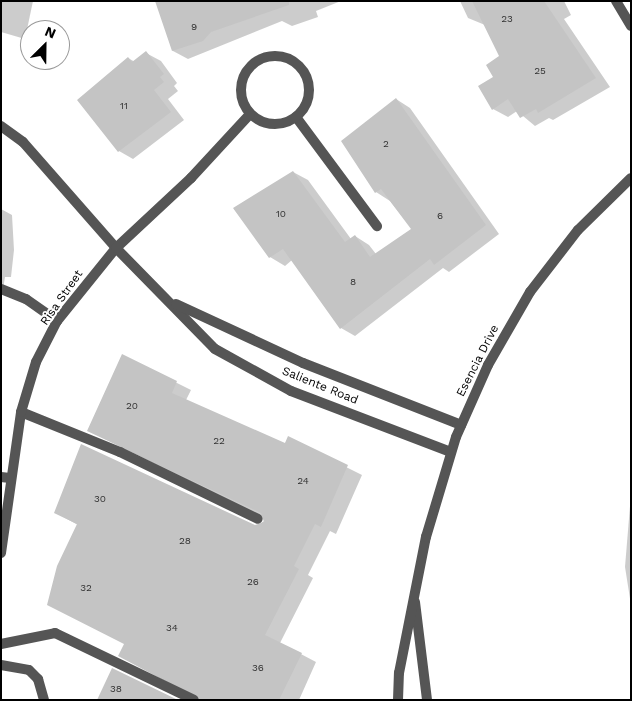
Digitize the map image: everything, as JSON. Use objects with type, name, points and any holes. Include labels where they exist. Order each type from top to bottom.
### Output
[{"type":"street","points":[[616,1],[631,26]]},
{"type":"street","points":[[279,57],[292,61],[306,77],[308,98],[296,117],[276,124],[250,114],[241,95],[244,75],[259,60],[279,57]]},
{"type":"street","name":"Risa Street","points":[[1,553],[5,478],[21,412],[36,362],[57,322],[116,248],[192,178],[250,114]]},
{"type":"street","points":[[296,117],[377,226]]},
{"type":"street","name":"Saliente Road","points":[[1,126],[23,142],[116,248],[171,301],[215,349],[291,391],[451,452]]},
{"type":"street","name":"Esencia Drive","points":[[398,700],[398,673],[414,591],[451,452],[461,425],[488,365],[530,292],[578,230],[631,178]]},
{"type":"street","points":[[1,289],[26,299],[57,322]]},
{"type":"street","name":"Saliente Road","points":[[171,301],[303,363],[461,425]]},
{"type":"street","points":[[21,412],[120,452],[258,519]]},
{"type":"street","name":"Esencia Drive","points":[[414,591],[427,700]]},
{"type":"street","points":[[1,644],[55,633],[194,700]]},
{"type":"street","points":[[2,662],[29,670],[41,686],[44,700]]},
{"type":"building","points":[[155,1],[289,1],[289,5],[211,32],[203,41],[172,51]]},
{"type":"building","points":[[472,1],[544,1],[596,78],[538,113],[536,109],[520,118],[508,99],[492,110],[478,86],[493,77],[486,65],[499,56]]},
{"type":"building","points":[[146,51],[164,74],[160,77],[164,82],[154,90],[171,112],[118,152],[77,100],[128,57],[132,62]]},
{"type":"building","points":[[396,98],[486,225],[434,265],[430,259],[340,329],[283,249],[269,258],[233,208],[293,171],[345,242],[355,235],[370,257],[411,229],[381,189],[375,193],[341,141]]},
{"type":"building","points":[[122,354],[177,381],[172,393],[285,443],[288,436],[348,465],[321,527],[315,524],[294,566],[299,569],[265,635],[302,653],[279,700],[201,700],[118,656],[124,644],[47,605],[57,566],[77,524],[54,513],[81,444],[255,525],[264,522],[261,513],[87,431]]},
{"type":"building","points":[[112,668],[178,700],[97,700]]}]
